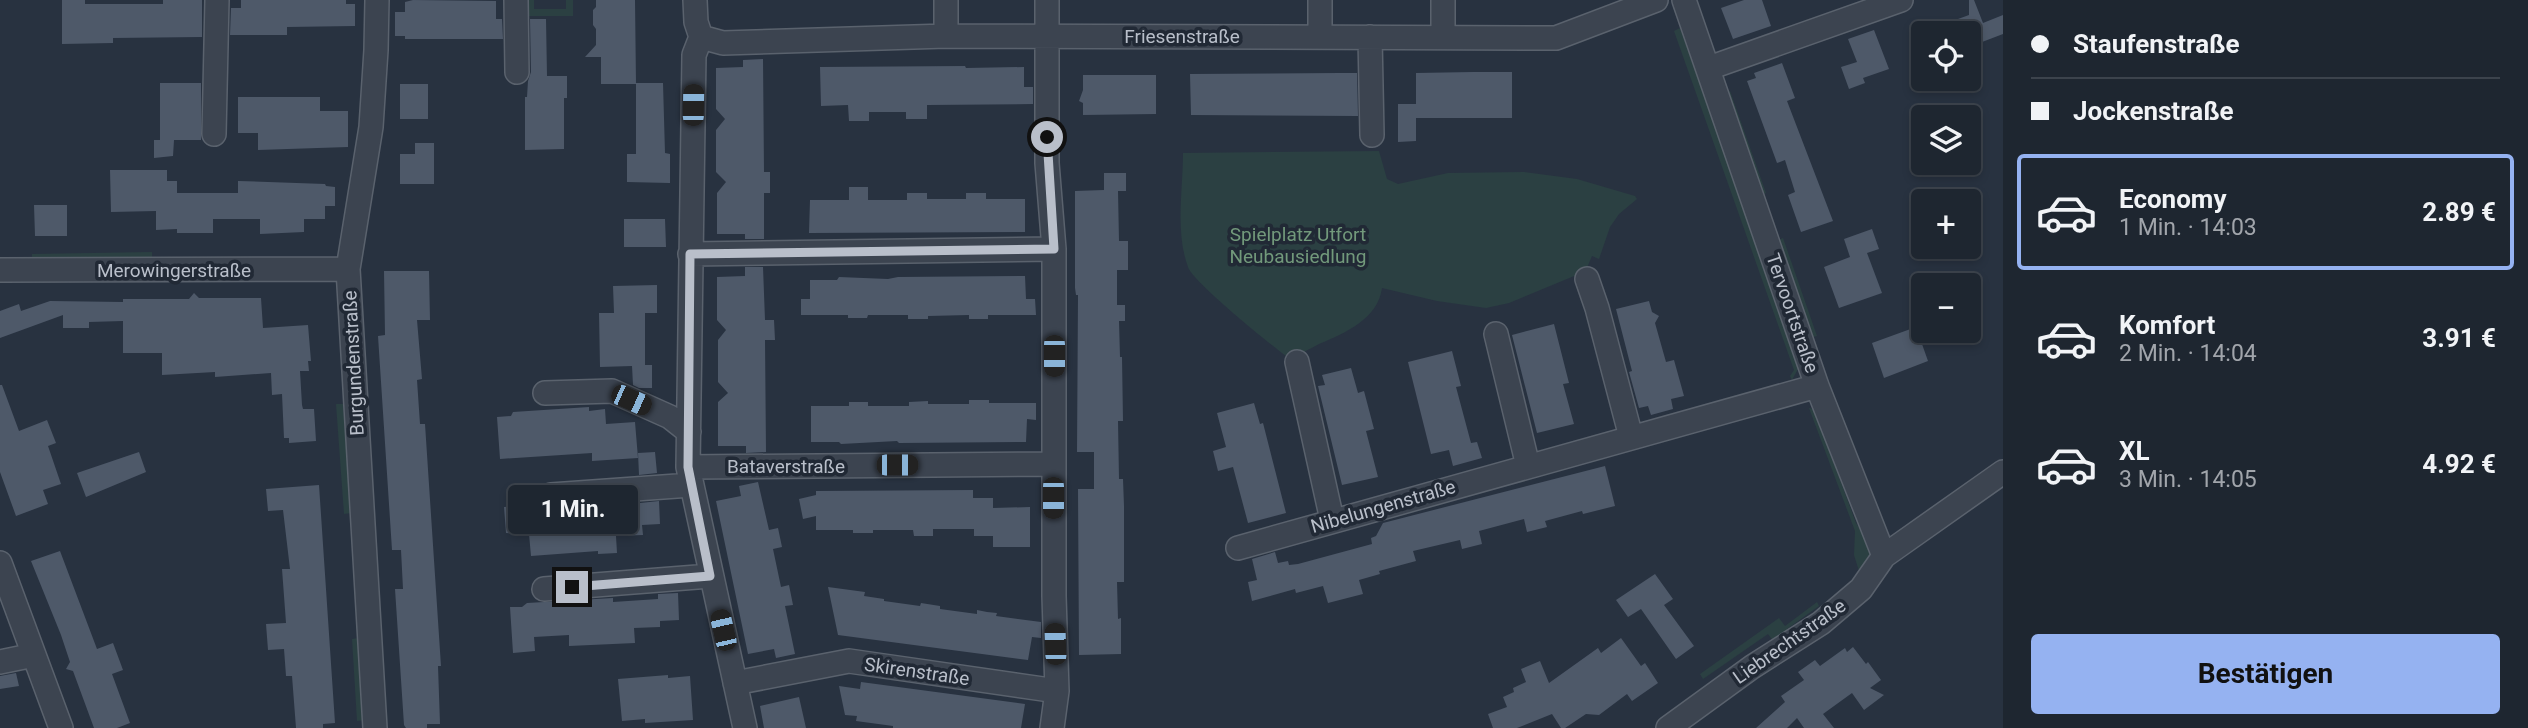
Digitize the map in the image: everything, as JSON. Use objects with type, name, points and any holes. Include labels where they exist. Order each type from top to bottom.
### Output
[{"type":"street","points":[[214,134],[217,0]]},
{"type":"street","name":"Burgundenstraße","points":[[375,728],[348,269],[371,127],[377,0]]},
{"type":"street","points":[[516,0],[517,72]]},
{"type":"street","points":[[695,0],[696,22],[701,37],[694,55],[690,254],[690,476],[745,728]]},
{"type":"street","points":[[946,0],[946,36]]},
{"type":"street","points":[[1047,0],[1047,163],[1054,249],[1053,464],[1057,691],[1052,728]]},
{"type":"street","points":[[1320,0],[1320,37]]},
{"type":"street","points":[[1443,0],[1443,37]]},
{"type":"street","name":"Friesenstraße","points":[[701,37],[723,44],[946,36],[1556,37],[1656,0]]},
{"type":"street","name":"Tervoortstraße","points":[[1684,0],[1817,386],[1884,556]]},
{"type":"street","points":[[1709,68],[1901,0]]},
{"type":"street","points":[[1370,37],[1372,135]]},
{"type":"street","points":[[690,254],[1054,249]]},
{"type":"street","name":"Merowingerstraße","points":[[0,270],[348,269]]},
{"type":"street","points":[[1587,279],[1631,438]]},
{"type":"street","points":[[1496,334],[1528,466]]},
{"type":"street","points":[[1297,362],[1332,520]]},
{"type":"street","name":"Nibelungenstraße","points":[[1238,548],[1817,386]]},
{"type":"street","points":[[545,393],[612,391],[670,417],[689,432]]},
{"type":"street","name":"Bataverstraße","points":[[551,495],[690,476],[1053,464]]},
{"type":"street","name":"Liebrechtstraße","points":[[1668,728],[1752,667],[1821,623],[1861,589],[1884,556],[2003,472]]},
{"type":"street","points":[[0,563],[61,728]]},
{"type":"street","points":[[544,589],[710,576]]},
{"type":"street","points":[[0,662],[34,655]]},
{"type":"street","name":"Skirenstraße","points":[[735,683],[849,662],[1057,691]]},
{"type":"green space","points":[[524,0],[534,0],[534,9],[566,9],[566,0],[573,0],[573,16],[524,16]]},
{"type":"green space","points":[[1680,28],[1785,321],[1799,367],[1792,380],[1790,376],[1794,370],[1674,31]]},
{"type":"green space","points":[[1730,91],[1766,193],[1758,196],[1721,94]]},
{"type":"green space","name":"Spielplatz Utfort Neubausiedlung","points":[[1379,151],[1387,179],[1398,184],[1448,173],[1524,172],[1577,179],[1635,196],[1637,199],[1619,214],[1610,227],[1599,259],[1592,256],[1586,270],[1579,274],[1509,303],[1486,308],[1437,301],[1382,288],[1374,308],[1359,324],[1289,358],[1217,299],[1188,267],[1181,225],[1183,153]]},
{"type":"green space","points":[[1783,238],[1817,336],[1809,338],[1774,242]]},
{"type":"green space","points":[[152,252],[152,259],[32,261],[32,254]]},
{"type":"green space","points":[[336,404],[343,404],[351,513],[344,514]]},
{"type":"green space","points":[[1809,408],[1814,409],[1856,523],[1869,543],[1872,553],[1868,564],[1859,571],[1854,555],[1855,531]]},
{"type":"green space","points":[[1817,602],[1819,606],[1774,642],[1768,634],[1703,679],[1700,674],[1779,618],[1785,626]]},
{"type":"green space","points":[[359,638],[365,720],[357,721],[352,639]]},
{"type":"building","points":[[62,0],[85,0],[85,4],[163,4],[163,0],[202,0],[202,37],[113,38],[113,43],[62,44]]},
{"type":"building","points":[[241,0],[346,0],[346,4],[355,4],[355,26],[287,27],[287,35],[230,35],[231,8],[241,8]]},
{"type":"building","points":[[596,0],[635,0],[636,84],[601,84],[601,57],[585,57],[596,45],[593,10]]},
{"type":"building","points":[[1744,0],[1762,0],[1771,26],[1733,39],[1721,8]]},
{"type":"building","points":[[1969,0],[1974,0],[1983,23],[2003,15],[2003,34],[1981,42],[1981,21],[1952,21],[1969,15]]},
{"type":"building","points":[[496,1],[496,19],[502,19],[503,39],[405,39],[405,36],[395,36],[395,12],[405,12],[405,2]]},
{"type":"building","points":[[530,19],[546,19],[547,76],[567,76],[564,149],[525,150],[525,97],[531,72]]},
{"type":"building","points":[[1874,30],[1889,69],[1863,78],[1865,83],[1849,89],[1841,67],[1857,62],[1848,39]]},
{"type":"building","points":[[763,59],[764,172],[770,172],[770,193],[764,193],[764,239],[745,239],[745,234],[717,234],[717,193],[726,182],[716,172],[716,130],[725,119],[716,109],[716,68],[743,67],[743,60]]},
{"type":"building","points":[[1782,63],[1795,98],[1787,101],[1833,221],[1801,232],[1788,195],[1795,192],[1785,160],[1777,163],[1747,81],[1756,78],[1754,73]]},
{"type":"building","points":[[820,67],[1024,67],[1024,87],[1033,87],[1033,104],[927,105],[927,119],[906,119],[906,112],[869,112],[869,121],[849,121],[848,105],[821,106]]},
{"type":"building","points":[[1512,72],[1512,118],[1416,118],[1416,141],[1398,142],[1398,104],[1416,104],[1416,73]]},
{"type":"building","points":[[1357,73],[1358,116],[1191,115],[1190,74]]},
{"type":"building","points":[[1083,75],[1156,75],[1156,114],[1083,115],[1083,103],[1079,101],[1083,90]]},
{"type":"building","points":[[160,83],[201,83],[201,140],[174,140],[173,156],[154,158],[154,140],[160,140]]},
{"type":"building","points":[[636,83],[663,83],[665,153],[670,154],[670,183],[627,182],[627,154],[636,154]]},
{"type":"building","points":[[400,84],[428,84],[428,119],[400,119]]},
{"type":"building","points":[[238,97],[320,97],[320,111],[348,111],[348,147],[258,150],[258,133],[238,133]]},
{"type":"building","points":[[415,143],[434,143],[434,184],[400,184],[400,154],[415,154]]},
{"type":"building","points":[[110,170],[167,170],[167,181],[177,181],[177,193],[238,193],[238,181],[325,184],[335,187],[335,206],[325,206],[325,219],[304,219],[304,232],[260,234],[260,219],[213,219],[213,233],[177,233],[177,229],[156,230],[156,211],[111,212]]},
{"type":"building","points":[[1104,173],[1126,173],[1126,191],[1118,191],[1119,241],[1128,241],[1128,270],[1117,270],[1117,305],[1125,305],[1125,321],[1119,321],[1123,421],[1118,421],[1119,479],[1123,479],[1124,506],[1124,582],[1117,582],[1121,654],[1079,655],[1078,489],[1094,489],[1094,452],[1077,452],[1078,295],[1075,288],[1075,191],[1104,190]]},
{"type":"building","points":[[849,187],[868,187],[868,200],[907,200],[907,193],[927,193],[927,199],[966,199],[966,193],[986,193],[986,199],[1025,199],[1025,232],[809,233],[810,200],[849,200]]},
{"type":"building","points":[[34,205],[67,205],[67,236],[35,236]]},
{"type":"building","points":[[624,219],[665,219],[666,247],[624,247]]},
{"type":"building","points":[[1872,229],[1879,249],[1867,253],[1882,293],[1839,308],[1824,267],[1850,257],[1844,239]]},
{"type":"building","points":[[745,267],[763,267],[765,320],[774,320],[775,340],[765,340],[766,452],[746,453],[746,446],[718,446],[718,402],[728,393],[718,382],[718,340],[726,330],[717,320],[717,277],[745,276]]},
{"type":"building","points":[[384,271],[429,271],[430,320],[417,320],[422,379],[417,380],[420,424],[425,424],[441,666],[438,666],[440,724],[427,724],[427,728],[406,728],[404,725],[395,589],[403,589],[401,550],[392,550],[378,336],[385,335]]},
{"type":"building","points":[[1025,276],[1026,299],[1035,299],[1036,315],[988,315],[988,319],[969,319],[969,315],[908,319],[908,315],[848,318],[848,315],[801,315],[801,299],[810,299],[810,280],[837,280],[839,277],[888,279]]},
{"type":"building","points":[[657,285],[657,313],[645,313],[645,365],[652,365],[652,388],[639,388],[633,385],[632,366],[600,367],[599,313],[614,313],[613,286]]},
{"type":"building","points":[[194,293],[199,298],[261,298],[263,328],[308,325],[311,361],[308,361],[309,371],[300,371],[302,405],[303,409],[314,409],[316,441],[289,443],[289,438],[284,438],[282,394],[272,395],[271,373],[215,377],[215,372],[162,375],[162,353],[123,353],[123,321],[89,322],[89,328],[63,328],[63,315],[0,338],[0,311],[19,304],[21,311],[50,301],[189,299]]},
{"type":"building","points":[[1649,301],[1652,312],[1659,316],[1655,323],[1666,362],[1674,360],[1684,396],[1671,399],[1673,409],[1651,415],[1648,406],[1639,408],[1616,309]]},
{"type":"building","points":[[1554,324],[1569,383],[1563,384],[1574,424],[1537,433],[1512,335]]},
{"type":"building","points":[[1911,329],[1911,343],[1922,343],[1928,361],[1884,378],[1872,343]]},
{"type":"building","points":[[1452,351],[1461,386],[1456,387],[1471,443],[1477,442],[1482,458],[1453,466],[1449,450],[1431,454],[1408,362]]},
{"type":"building","points":[[1351,368],[1358,393],[1364,391],[1374,429],[1366,431],[1378,477],[1342,485],[1318,386],[1325,385],[1322,375]]},
{"type":"building","points":[[0,385],[19,431],[47,420],[56,443],[48,446],[61,484],[43,490],[48,504],[16,516],[0,472]]},
{"type":"building","points":[[969,400],[989,400],[989,403],[1036,403],[1036,420],[1027,419],[1026,442],[811,442],[811,406],[849,406],[849,402],[868,402],[868,406],[909,406],[909,402],[928,401],[928,404],[969,404]]},
{"type":"building","points":[[1254,403],[1260,424],[1263,423],[1286,513],[1248,523],[1233,467],[1218,471],[1213,451],[1226,447],[1217,413]]},
{"type":"building","points":[[589,407],[589,411],[605,409],[606,424],[635,422],[638,458],[592,461],[592,453],[500,459],[497,417],[511,416],[513,412]]},
{"type":"building","points":[[139,452],[146,472],[86,497],[77,473]]},
{"type":"building","points":[[655,452],[657,473],[639,475],[638,453]]},
{"type":"building","points":[[1605,466],[1615,506],[1545,521],[1547,527],[1527,532],[1524,519],[1479,531],[1482,544],[1462,549],[1460,540],[1413,551],[1416,561],[1379,571],[1380,574],[1359,580],[1363,594],[1328,603],[1323,586],[1296,593],[1295,589],[1252,601],[1248,582],[1257,580],[1252,559],[1275,552],[1278,563],[1288,561],[1289,565],[1298,564],[1372,544],[1371,538],[1376,536],[1383,523]]},
{"type":"building","points":[[758,482],[769,530],[778,528],[782,547],[773,549],[781,587],[789,585],[793,605],[785,606],[795,654],[776,658],[774,649],[748,654],[716,501],[741,496],[739,486]]},
{"type":"building","points":[[319,485],[335,723],[323,724],[323,728],[296,728],[292,676],[286,676],[284,649],[268,650],[266,624],[286,623],[282,569],[290,569],[283,510],[268,511],[266,489]]},
{"type":"building","points":[[973,490],[973,498],[993,498],[993,508],[1030,507],[1030,547],[993,547],[993,536],[974,536],[974,529],[933,529],[933,536],[914,536],[913,530],[853,533],[853,530],[816,530],[816,516],[803,519],[799,499],[816,495],[816,491]]},
{"type":"building","points":[[659,501],[660,524],[642,525],[643,535],[616,536],[617,553],[598,554],[598,551],[531,556],[529,534],[506,533],[504,507],[533,505],[537,508],[552,509],[595,506],[596,510],[640,507],[640,503]]},
{"type":"building","points":[[60,551],[97,649],[113,643],[123,670],[112,674],[130,723],[117,728],[94,728],[73,671],[66,669],[70,662],[31,561]]},
{"type":"building","points":[[1655,574],[1673,599],[1664,605],[1694,646],[1676,659],[1641,609],[1628,617],[1616,600]]},
{"type":"building","points":[[828,587],[865,592],[864,596],[884,601],[920,606],[921,603],[940,606],[940,609],[977,614],[977,610],[997,613],[996,616],[1041,622],[1041,638],[1032,637],[1028,660],[838,635]]},
{"type":"building","points":[[678,593],[679,620],[660,621],[660,627],[634,628],[635,643],[569,646],[569,635],[534,637],[535,651],[513,653],[510,607],[522,607],[527,603],[613,598],[613,602],[658,599],[658,594]]},
{"type":"building","points":[[1621,638],[1641,666],[1645,663],[1658,683],[1632,701],[1627,694],[1599,715],[1586,714],[1565,728],[1561,728],[1552,714],[1517,728],[1493,728],[1488,714],[1507,707],[1503,697],[1526,682],[1521,669],[1540,661],[1549,683],[1598,648],[1601,653]]},
{"type":"building","points":[[1853,647],[1881,680],[1870,688],[1884,695],[1864,710],[1852,693],[1823,714],[1834,728],[1804,728],[1797,718],[1787,728],[1756,728],[1785,702],[1781,696],[1804,680],[1798,672],[1815,660],[1820,666],[1845,648],[1847,652]]},
{"type":"building","points":[[16,673],[19,686],[0,689],[0,676]]},
{"type":"building","points":[[668,675],[668,678],[690,676],[693,720],[645,723],[645,719],[622,721],[618,679]]},
{"type":"building","points":[[861,682],[1025,704],[1021,728],[893,728],[856,721],[857,716],[845,715],[839,686],[860,689]]},
{"type":"building","points":[[799,697],[806,728],[764,728],[760,706]]},
{"type":"route","points":[[572,587],[710,576],[688,467],[690,254],[1054,249],[1047,137]]}]
